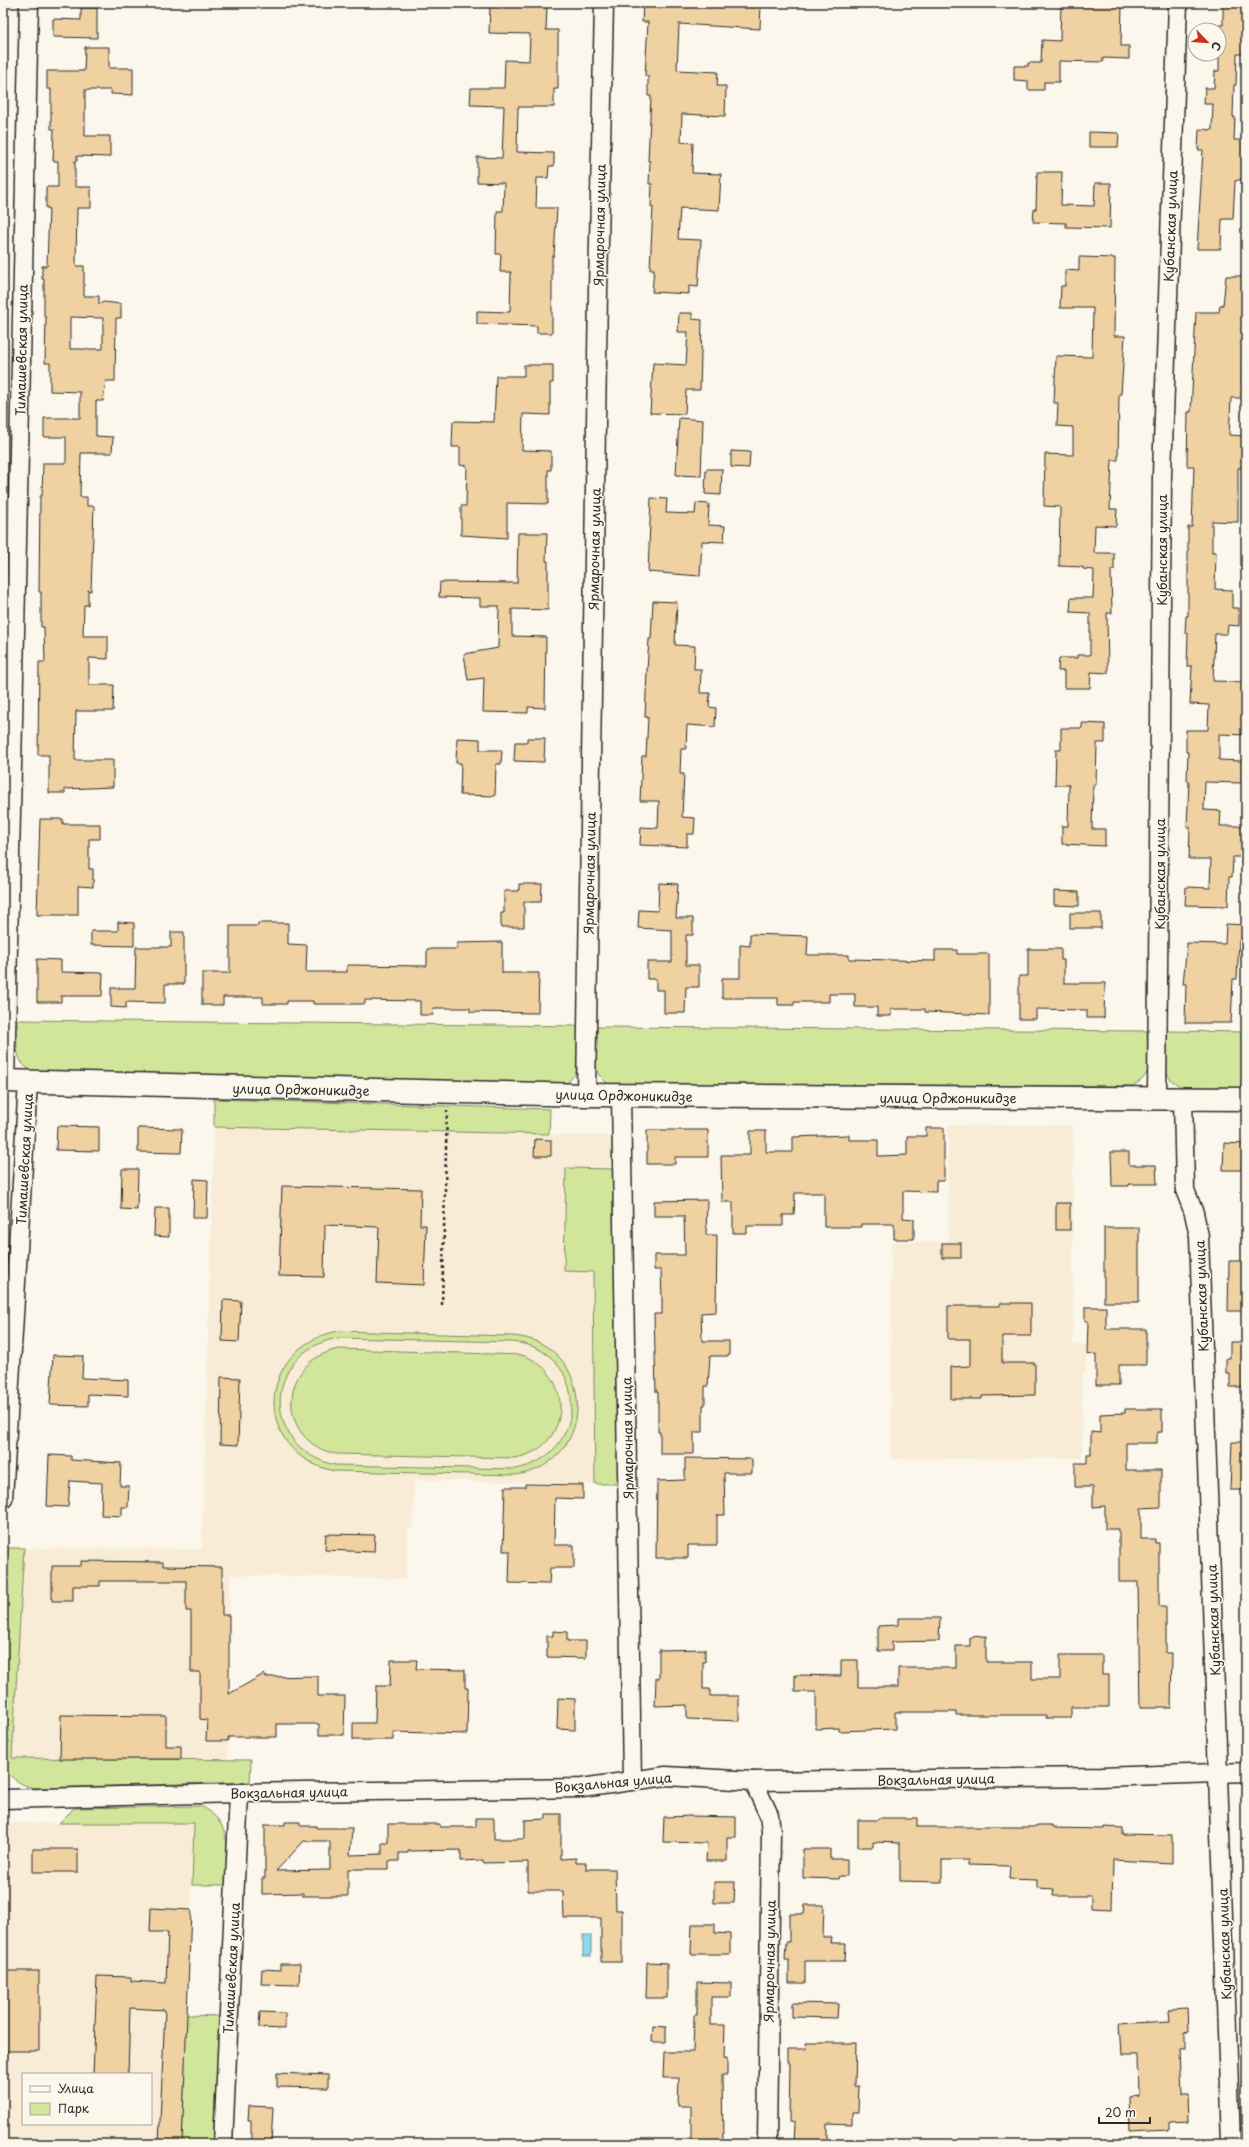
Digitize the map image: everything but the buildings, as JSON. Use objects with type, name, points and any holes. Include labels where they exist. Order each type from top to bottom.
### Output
[{"type":"main road","name":"улица Орджоникидзе","points":[[4,1081],[586,1095],[1157,1097],[1246,1099]]},
{"type":"street","name":"Тимашевская улица","points":[[4,1081],[29,3]]},
{"type":"street","name":"Ярмарочная улица","points":[[586,1095],[604,3]]},
{"type":"street","name":"Кубанская улица","points":[[1157,1097],[1162,475],[1178,3]]},
{"type":"street","name":"Тимашевская улица","points":[[3,1499],[28,1082]]},
{"type":"street","name":"Ярмарочная улица","points":[[621,1095],[632,1781]]},
{"type":"street","name":"Кубанская улица","points":[[1183,1098],[1185,1190],[1194,1213],[1198,1236],[1231,2144]]},
{"type":"street","name":"Вокзальная улица","points":[[3,1799],[239,1793],[582,1788],[666,1776],[753,1781],[1101,1777],[1246,1772]]},
{"type":"street","name":"Ярмарочная улица","points":[[753,1781],[769,1815],[771,1831],[767,2144]]},
{"type":"street","name":"Тимашевская улица","points":[[223,2144],[239,1793]]},
{"type":"path","points":[[442,1304],[447,1092]]},
{"type":"shaded area","points":[[948,1125],[1073,1125],[1073,1344],[1086,1344],[1086,1373],[1082,1373],[1082,1458],[891,1459],[891,1242],[948,1242]]},
{"type":"shaded area","points":[[214,1127],[614,1136],[614,1169],[566,1169],[564,1271],[593,1271],[595,1484],[414,1480],[413,1528],[408,1528],[406,1579],[230,1575],[228,1760],[12,1758],[24,1548],[202,1549]]},
{"type":"shaded area","points":[[3,1823],[194,1823],[188,1983],[148,1982],[187,2010],[182,2144],[3,2144]]},
{"type":"green space","points":[[17,1020],[580,1026],[578,1071],[567,1083],[37,1073],[29,1069],[20,1059],[17,1045]]},
{"type":"green space","points":[[597,1027],[1147,1031],[1148,1069],[1144,1077],[1133,1086],[608,1084],[599,1075],[596,1068]]},
{"type":"green space","points":[[1167,1031],[1246,1032],[1246,1088],[1181,1087],[1171,1080],[1166,1072]]},
{"type":"green space","points":[[214,1099],[550,1109],[549,1134],[214,1127]]},
{"type":"green space","points":[[566,1168],[614,1169],[620,1484],[595,1484],[593,1272],[564,1271]]},
{"type":"green space","points":[[338,1331],[512,1336],[540,1343],[560,1358],[573,1380],[577,1404],[574,1428],[562,1450],[543,1466],[515,1475],[334,1471],[307,1460],[288,1444],[277,1423],[274,1400],[279,1378],[291,1357],[311,1341]],"holes":[[[338,1338],[512,1342],[537,1349],[556,1363],[567,1381],[571,1403],[568,1425],[558,1445],[540,1460],[515,1469],[335,1465],[311,1455],[293,1440],[283,1421],[280,1400],[284,1379],[295,1361],[313,1346]]]},
{"type":"green space","points":[[339,1349],[522,1355],[540,1364],[552,1378],[558,1393],[560,1410],[556,1427],[547,1441],[533,1452],[514,1458],[336,1454],[316,1446],[302,1434],[294,1418],[292,1401],[295,1384],[304,1368],[319,1356]]},
{"type":"green space","points":[[8,1548],[24,1548],[12,1758],[251,1760],[250,1782],[37,1788],[22,1784],[10,1775],[3,1767],[3,1624]]},
{"type":"green space","points":[[201,1806],[219,1821],[224,1830],[228,1851],[227,1885],[192,1885],[194,1823],[59,1823],[74,1808]]},
{"type":"green space","points":[[186,2015],[220,2016],[213,2144],[182,2144]]},
{"type":"water","points":[[583,1935],[591,1935],[591,1956],[583,1956]]}]
